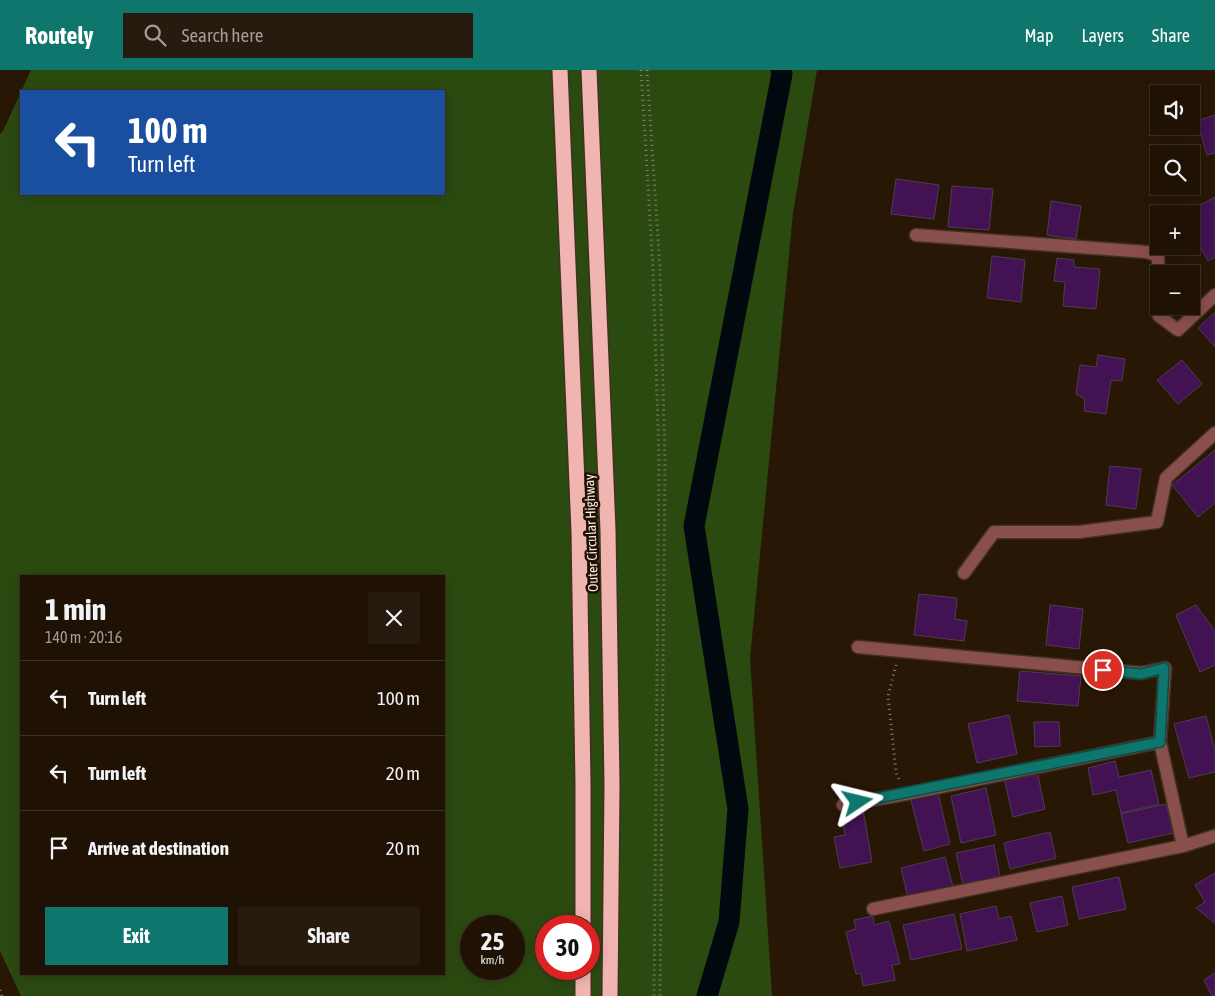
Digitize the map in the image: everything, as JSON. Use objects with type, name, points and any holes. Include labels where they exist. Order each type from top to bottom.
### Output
[{"type":"highway","name":"Outer Circular Highway","points":[[560,70],[579,532],[583,915]]},
{"type":"highway","name":"Outer Circular Highway","points":[[589,70],[608,540],[612,784],[610,996]]},
{"type":"highway","points":[[583,980],[583,996]]},
{"type":"street","points":[[916,235],[1147,252],[1158,256],[1158,265]]},
{"type":"street","points":[[1200,309],[1215,295]]},
{"type":"street","points":[[1159,315],[1178,330],[1194,315]]},
{"type":"street","points":[[964,573],[994,532],[1080,532],[1157,522],[1166,478],[1215,433]]},
{"type":"street","points":[[858,647],[1141,674],[1164,668],[1160,742],[1183,846]]},
{"type":"street","points":[[843,805],[1160,742]]},
{"type":"street","points":[[872,909],[1183,846],[1215,836]]},
{"type":"path","points":[[641,70],[654,269],[659,460],[654,996]]},
{"type":"path","points":[[647,70],[660,269],[665,460],[660,996]]},
{"type":"path","points":[[897,659],[888,696],[896,772],[906,794]]},
{"type":"path","points":[[0,990],[2,996]]},
{"type":"green space","points":[[31,70],[817,70],[793,213],[750,658],[772,996],[21,996],[0,951],[0,134],[20,94],[20,195],[445,195],[445,90],[21,90]]},
{"type":"building","points":[[1215,115],[1215,153],[1207,155],[1200,131],[1200,120]]},
{"type":"building","points":[[896,179],[939,185],[934,219],[891,214]]},
{"type":"building","points":[[952,186],[993,189],[989,230],[948,227]]},
{"type":"building","points":[[1215,197],[1215,257],[1208,261],[1200,246],[1200,205]]},
{"type":"building","points":[[1051,201],[1081,206],[1076,239],[1047,235]]},
{"type":"building","points":[[992,256],[1025,260],[1021,302],[987,298]]},
{"type":"building","points":[[1057,258],[1074,260],[1074,267],[1100,269],[1096,309],[1063,306],[1065,282],[1054,281]]},
{"type":"building","points":[[1215,312],[1215,347],[1198,328]]},
{"type":"building","points":[[1098,355],[1125,359],[1122,381],[1111,380],[1106,414],[1084,411],[1085,399],[1076,394],[1080,365],[1096,367]]},
{"type":"building","points":[[1182,360],[1202,384],[1178,404],[1157,380]]},
{"type":"building","points":[[1215,450],[1215,503],[1198,517],[1172,485]]},
{"type":"building","points":[[1110,466],[1141,469],[1136,509],[1106,505]]},
{"type":"building","points":[[919,594],[957,598],[955,619],[967,621],[964,641],[914,635]]},
{"type":"building","points":[[1050,605],[1083,609],[1079,649],[1046,645]]},
{"type":"building","points":[[1196,605],[1215,631],[1215,665],[1200,672],[1176,615]]},
{"type":"building","points":[[1020,671],[1081,676],[1078,706],[1017,701]]},
{"type":"building","points":[[1009,715],[1017,754],[977,763],[968,724]]},
{"type":"building","points":[[1206,716],[1215,750],[1215,772],[1189,778],[1174,724]]},
{"type":"building","points":[[1034,722],[1059,722],[1060,746],[1035,747]]},
{"type":"building","points":[[1115,761],[1119,777],[1151,770],[1159,804],[1121,813],[1116,790],[1093,795],[1088,768]]},
{"type":"building","points":[[1037,771],[1045,809],[1013,817],[1004,778]]},
{"type":"building","points":[[986,788],[996,835],[961,843],[951,796]]},
{"type":"building","points":[[938,793],[950,844],[924,851],[911,800]]},
{"type":"building","points":[[1166,804],[1173,833],[1128,843],[1121,814]]},
{"type":"building","points":[[863,809],[872,862],[840,868],[834,837],[845,835],[841,813]]},
{"type":"building","points":[[1050,832],[1056,858],[1010,869],[1004,843]]},
{"type":"building","points":[[994,845],[1000,877],[963,885],[956,853]]},
{"type":"building","points":[[945,857],[953,887],[908,898],[901,868]]},
{"type":"building","points":[[1215,873],[1215,923],[1196,908],[1205,902],[1195,885]]},
{"type":"building","points":[[1119,877],[1126,909],[1079,919],[1072,887]]},
{"type":"building","points":[[1062,896],[1068,925],[1037,932],[1030,903]]},
{"type":"building","points":[[996,906],[999,919],[1011,916],[1017,940],[967,951],[960,914]]},
{"type":"building","points":[[954,914],[962,949],[911,960],[903,925]]},
{"type":"building","points":[[873,916],[874,925],[889,921],[900,964],[892,965],[895,980],[863,986],[861,973],[856,974],[846,932],[856,929],[854,920]]},
{"type":"building","points":[[1215,973],[1215,996],[1212,996],[1204,980]]},
{"type":"waterway","points":[[707,996],[729,922],[738,809],[694,526],[782,74],[781,70]]},
{"type":"route","points":[[858,802],[906,794],[1160,742],[1164,668],[1141,674],[1103,670]]}]
